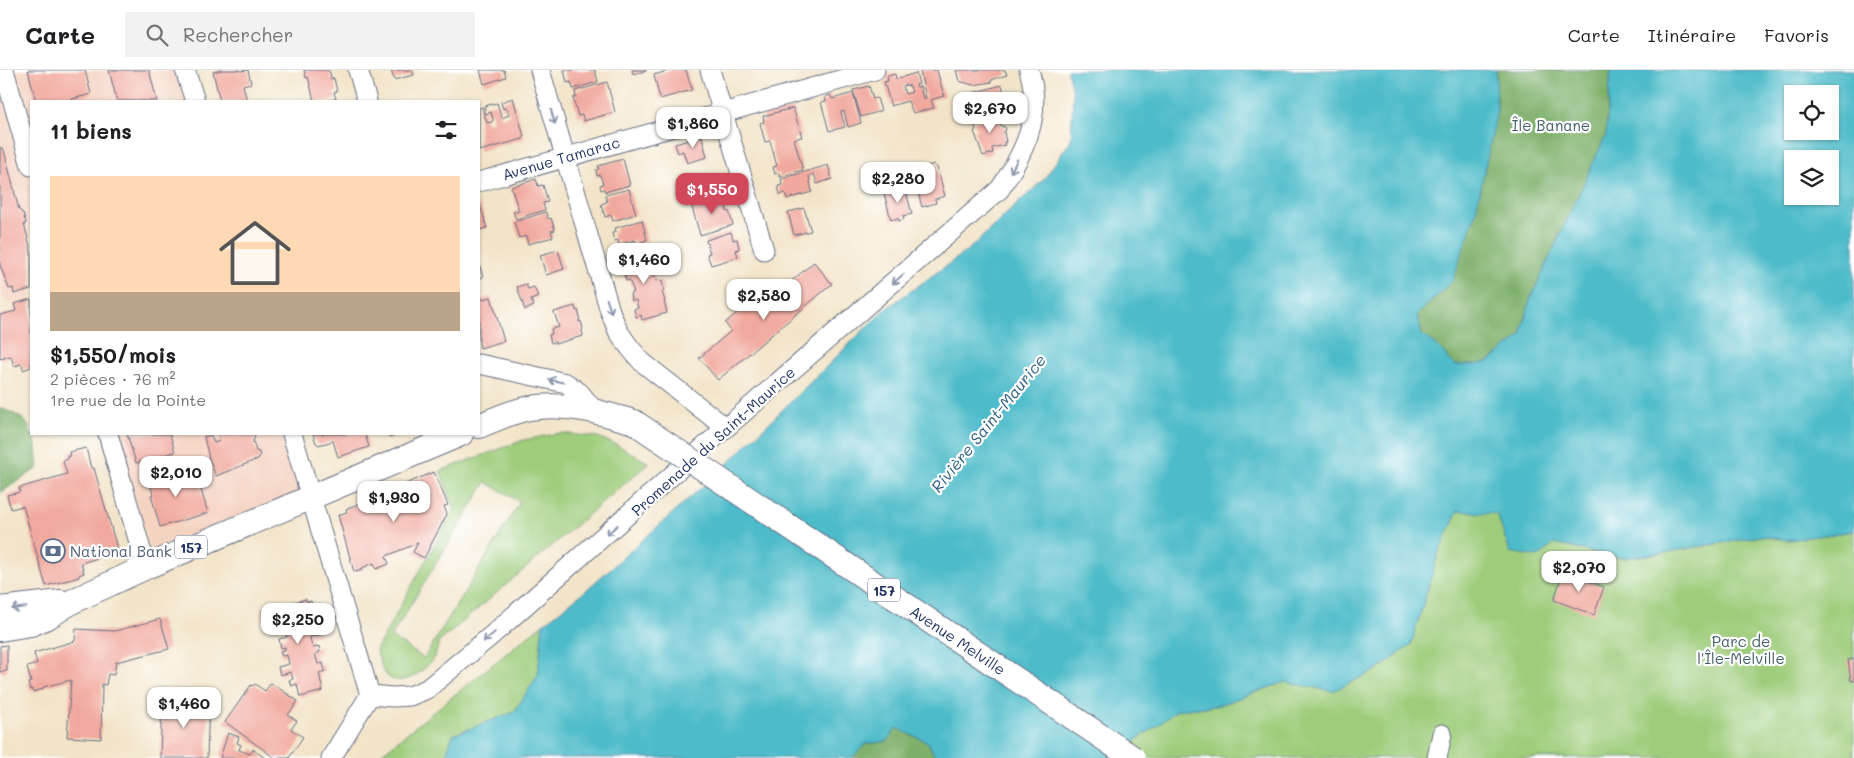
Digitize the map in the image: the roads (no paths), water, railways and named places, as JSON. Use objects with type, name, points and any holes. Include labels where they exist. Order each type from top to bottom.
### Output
[{"type":"main road","name":"157","points":[[480,426],[502,416],[529,408],[552,406],[593,410]]},
{"type":"main road","name":"Avenue Melville","points":[[593,410],[634,422],[1133,758]]},
{"type":"main road","name":"157","points":[[0,629],[31,624],[49,616],[73,601],[146,567],[458,435]]},
{"type":"main road","name":"157","points":[[0,609],[73,601]]},
{"type":"street","points":[[185,70],[194,100]]},
{"type":"street","points":[[358,70],[367,100]]},
{"type":"street","points":[[540,70],[610,311],[618,331],[642,362],[726,428]]},
{"type":"street","points":[[710,70],[764,250]]},
{"type":"street","name":"Avenue Tamarac","points":[[480,182],[875,70]]},
{"type":"street","name":"Promenade du Saint-Maurice","points":[[370,695],[393,698],[410,696],[427,689],[499,629],[1000,189],[1012,172],[1030,134],[1035,111],[1033,83],[1029,70]]},
{"type":"street","points":[[3,72],[30,163]]},
{"type":"street","points":[[480,366],[566,383],[580,393],[593,410]]},
{"type":"street","points":[[108,435],[146,567]]},
{"type":"street","points":[[292,435],[370,695],[331,758]]},
{"type":"street","points":[[1437,758],[1442,734]]},
{"type":"water","name":"Rivière Saint-Maurice","points":[[1067,70],[1496,70],[1497,112],[1475,215],[1453,280],[1417,315],[1422,335],[1440,348],[1454,365],[1474,365],[1490,361],[1521,336],[1530,300],[1606,135],[1611,70],[1854,70],[1854,531],[1788,540],[1762,536],[1623,558],[1554,544],[1538,557],[1510,552],[1497,514],[1458,511],[1438,554],[1411,645],[1377,670],[1333,691],[1285,682],[1216,706],[1177,710],[1109,758],[936,758],[928,742],[896,728],[888,741],[866,744],[852,758],[445,758],[453,735],[514,712],[538,675],[543,624],[584,592],[721,470],[883,311],[968,250],[1044,179],[1071,140],[1073,94]]},
{"type":"place","name":"National Bank","points":[[53,551]]},
{"type":"park label","name":"Île Banane","points":[[1551,125]]},
{"type":"park label","name":"Parc de l'Île-Melville","points":[[1741,650]]}]
